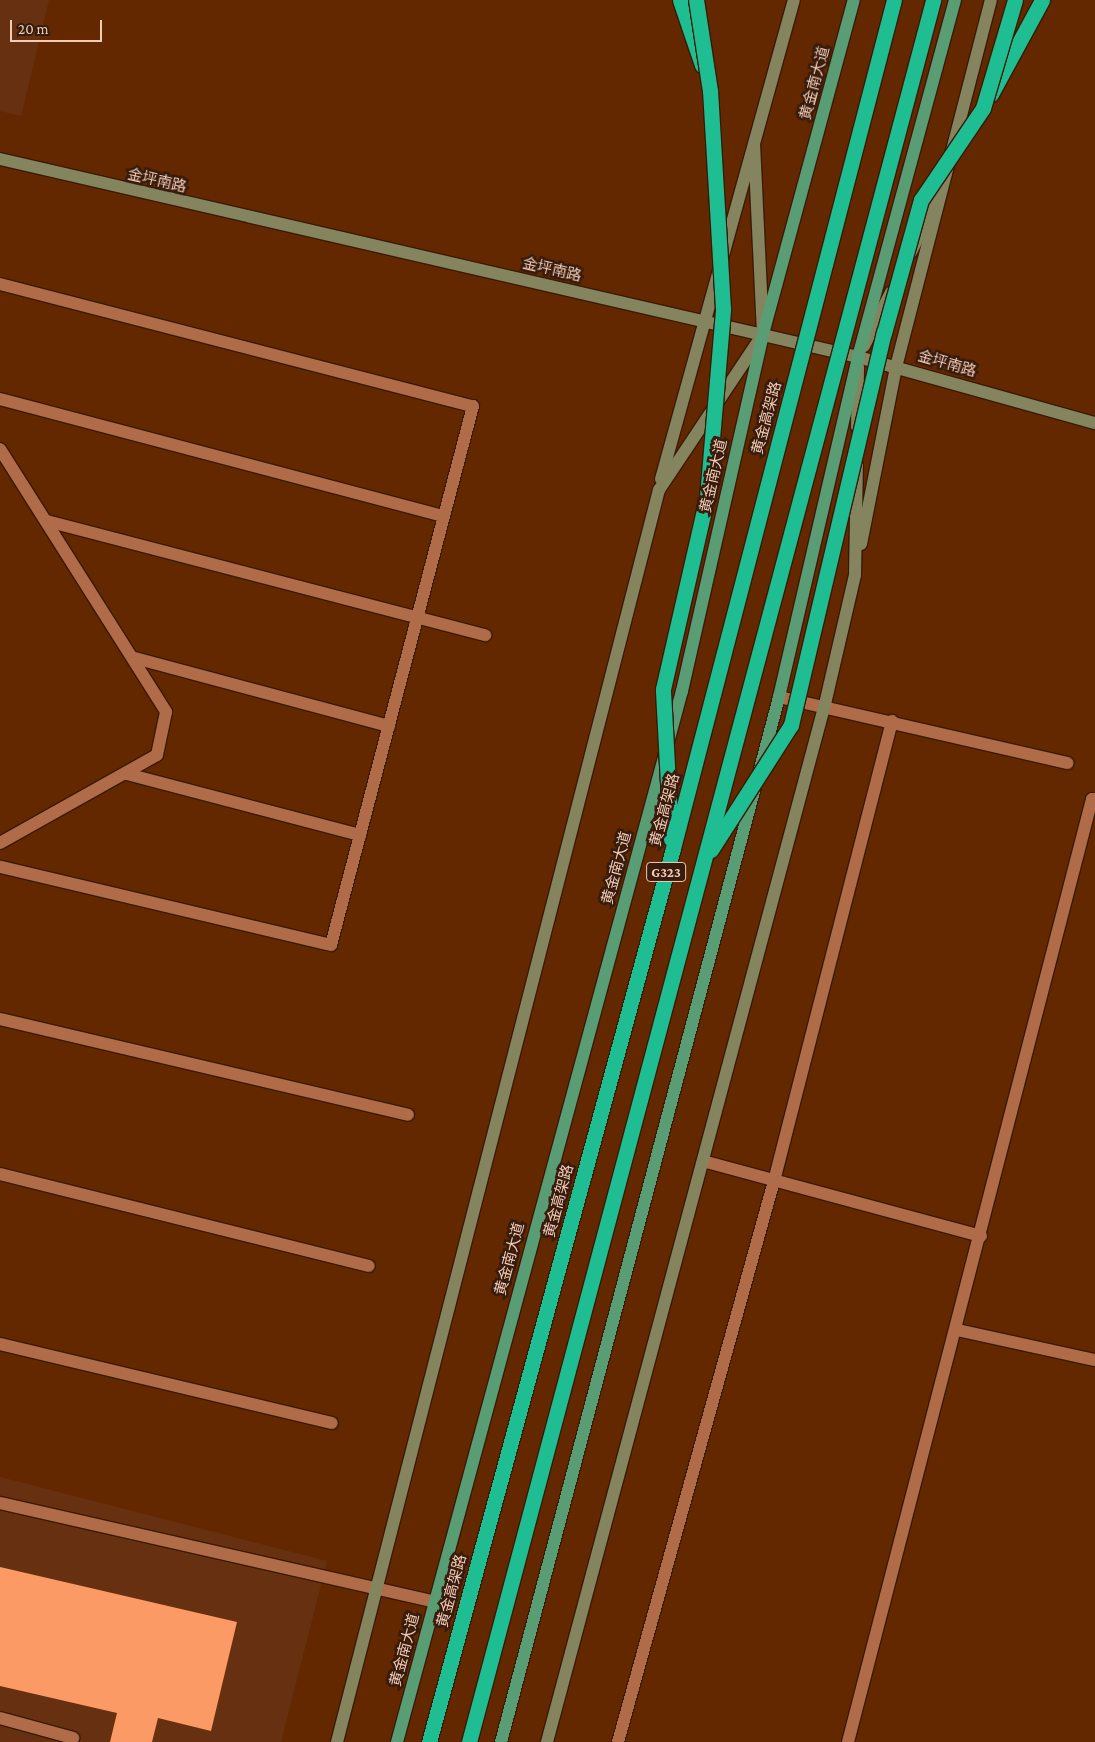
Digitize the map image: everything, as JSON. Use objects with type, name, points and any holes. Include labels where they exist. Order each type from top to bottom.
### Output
[{"type":"highway","points":[[680,0],[710,91]]},
{"type":"highway","points":[[672,852],[663,689],[706,497],[721,374],[720,209],[710,91],[696,0]]},
{"type":"highway","name":"黄金高架路","points":[[429,1742],[672,852],[894,0]]},
{"type":"highway","name":"G323","points":[[469,1742],[933,0]]},
{"type":"highway","points":[[983,108],[1015,0]]},
{"type":"highway","points":[[703,862],[791,725],[884,333],[921,200],[983,108],[1042,0]]},
{"type":"main road","name":"黄金南大道","points":[[397,1742],[682,691],[763,334],[854,0]]},
{"type":"main road","points":[[501,1742],[779,697],[858,357],[955,0]]},
{"type":"street","points":[[337,1742],[658,490],[794,0]]},
{"type":"street","points":[[547,1742],[825,704],[855,575],[896,367],[936,204],[992,0]]},
{"type":"street","points":[[658,490],[763,334],[754,144]]},
{"type":"street","name":"金坪南路","points":[[0,160],[763,334],[896,367],[1095,423]]},
{"type":"street","points":[[855,575],[858,357],[936,204]]},
{"type":"street","points":[[0,284],[473,406],[331,946],[0,867]]},
{"type":"street","points":[[0,399],[444,516]]},
{"type":"street","points":[[0,449],[135,658],[166,712],[157,755],[127,774],[0,843]]},
{"type":"street","points":[[46,521],[485,635]]},
{"type":"street","points":[[135,658],[389,726]]},
{"type":"street","points":[[779,697],[825,704],[1068,763]]},
{"type":"street","points":[[618,1742],[774,1181],[892,721]]},
{"type":"street","points":[[127,774],[360,835]]},
{"type":"street","points":[[848,1742],[957,1330],[1089,808],[1095,800]]},
{"type":"street","points":[[0,1019],[408,1115]]},
{"type":"street","points":[[703,1161],[981,1236]]},
{"type":"street","points":[[0,1174],[369,1266]]},
{"type":"street","points":[[957,1330],[1095,1360]]},
{"type":"street","points":[[0,1344],[332,1423]]},
{"type":"street","points":[[0,1503],[434,1602]]},
{"type":"street","points":[[0,1718],[73,1738]]},
{"type":"shaded area","points":[[0,0],[49,0],[21,116],[0,111]]},
{"type":"shaded area","points":[[0,1477],[327,1561],[281,1742],[0,1742]]},
{"type":"building","points":[[0,1567],[237,1622],[211,1731],[158,1718],[152,1742],[110,1742],[117,1713],[0,1686]]}]
